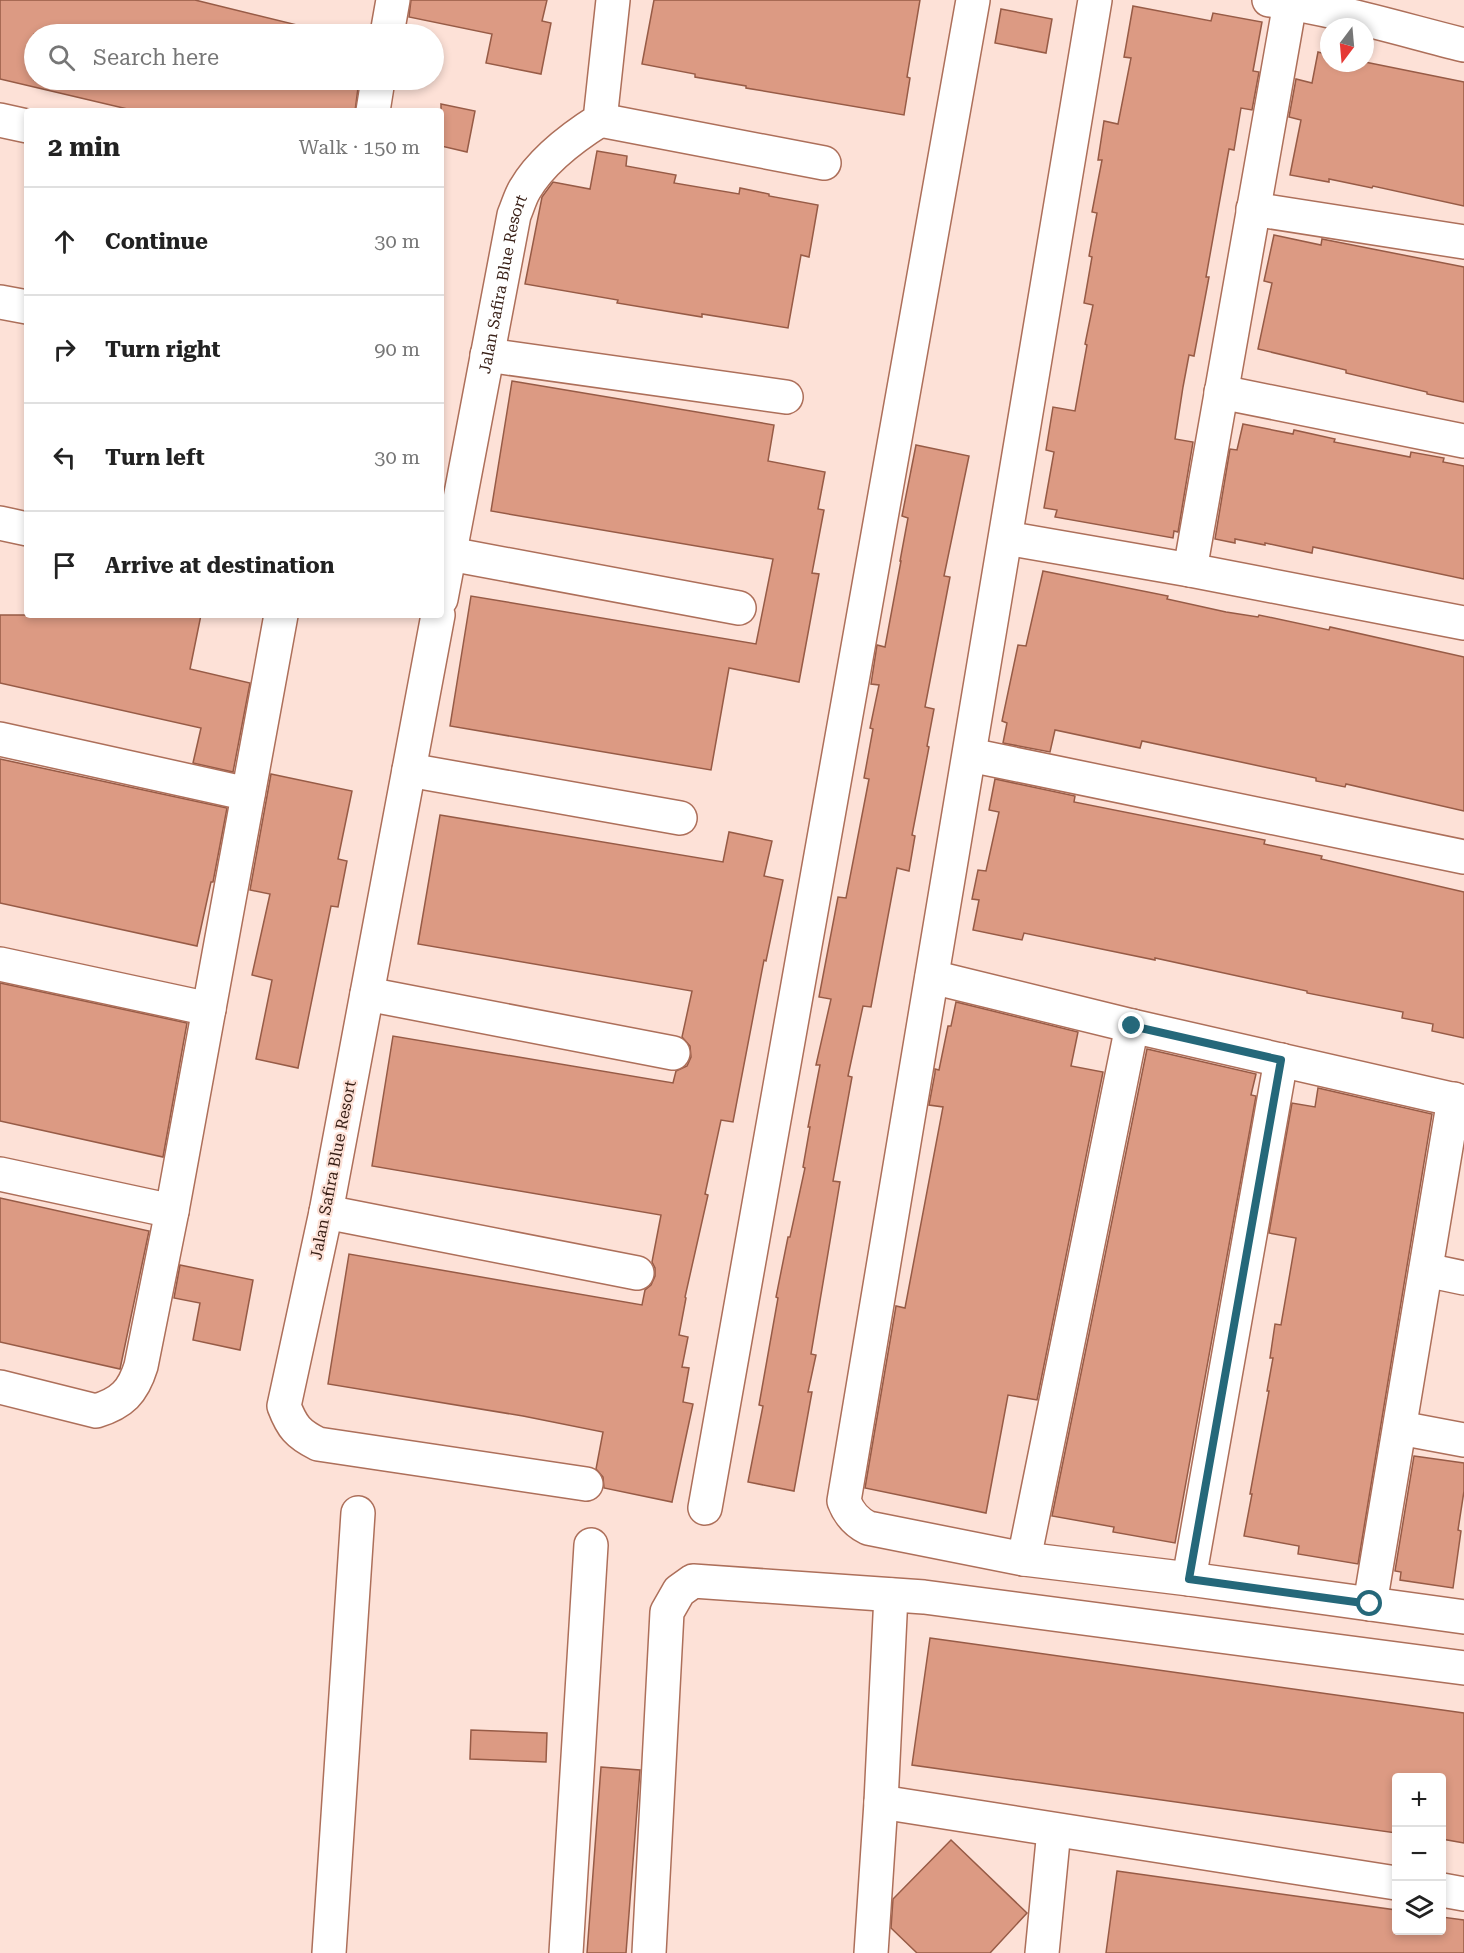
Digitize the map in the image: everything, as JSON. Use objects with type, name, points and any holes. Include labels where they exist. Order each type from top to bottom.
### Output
[{"type":"street","points":[[613,0],[600,120],[824,163]]},
{"type":"street","points":[[705,1508],[973,0]]},
{"type":"street","points":[[1095,0],[844,1501],[859,1524],[868,1528],[1024,1559],[1464,1617]]},
{"type":"street","points":[[1190,570],[1253,209],[1279,1],[1464,45]]},
{"type":"street","points":[[373,108],[376,90]]},
{"type":"street","points":[[0,120],[24,125]]},
{"type":"street","name":"Jalan Safira Blue Resort","points":[[444,584],[514,215],[525,189],[547,162],[600,120]]},
{"type":"street","points":[[1253,209],[1464,242]]},
{"type":"street","points":[[0,302],[24,306]]},
{"type":"street","points":[[487,355],[786,397]]},
{"type":"street","points":[[1221,392],[1464,441]]},
{"type":"street","points":[[0,523],[24,528]]},
{"type":"street","points":[[1006,538],[1190,570],[1464,623]]},
{"type":"street","points":[[450,554],[739,608]]},
{"type":"street","points":[[0,1387],[96,1411],[111,1406],[129,1392],[136,1381],[172,1211],[280,618]]},
{"type":"street","name":"Jalan Safira Blue Resort","points":[[437,618],[326,1212],[284,1406],[290,1422],[303,1437],[318,1444],[586,1484]]},
{"type":"street","points":[[0,739],[248,794]]},
{"type":"street","points":[[970,755],[1464,857]]},
{"type":"street","points":[[409,770],[680,818]]},
{"type":"street","points":[[0,964],[209,1009]]},
{"type":"street","points":[[932,977],[1132,1026],[1459,1101],[1426,1270],[1370,1604]]},
{"type":"street","points":[[367,993],[673,1053]]},
{"type":"street","points":[[1024,1559],[1132,1026]]},
{"type":"street","points":[[1189,1579],[1281,1060]]},
{"type":"street","points":[[0,1174],[172,1211]]},
{"type":"street","points":[[326,1212],[637,1274]]},
{"type":"street","points":[[1426,1270],[1464,1278]]},
{"type":"street","points":[[1400,1428],[1464,1440]]},
{"type":"street","points":[[329,1953],[358,1513]]},
{"type":"street","points":[[566,1953],[591,1545]]},
{"type":"street","points":[[649,1953],[667,1612],[679,1590],[693,1581],[924,1597],[1464,1668]]},
{"type":"street","points":[[872,1953],[891,1595]]},
{"type":"street","points":[[881,1802],[1392,1882]]},
{"type":"street","points":[[1042,1953],[1054,1830]]},
{"type":"street","points":[[1446,1891],[1464,1894]]},
{"type":"building","points":[[0,0],[195,0],[293,24],[24,24],[24,85],[0,79]]},
{"type":"building","points":[[411,0],[547,0],[542,21],[551,23],[541,74],[486,63],[492,34],[409,17]]},
{"type":"building","points":[[654,0],[920,0],[907,77],[910,78],[904,115],[746,88],[746,86],[695,77],[695,74],[642,64]]},
{"type":"building","points":[[1133,6],[1211,21],[1213,13],[1262,22],[1253,71],[1259,72],[1252,110],[1241,108],[1234,150],[1229,149],[1194,356],[1189,355],[1183,387],[1175,439],[1193,442],[1178,532],[1174,531],[1173,538],[1055,517],[1057,510],[1044,508],[1054,452],[1046,450],[1053,407],[1075,411],[1087,345],[1085,344],[1093,305],[1084,303],[1097,213],[1092,212],[1102,160],[1098,160],[1104,121],[1118,124],[1131,58],[1124,57]]},
{"type":"building","points":[[1001,9],[1052,19],[1046,53],[995,43]]},
{"type":"building","points":[[1318,52],[1320,53],[1320,72],[1374,72],[1374,64],[1464,82],[1464,206],[1373,186],[1372,188],[1329,179],[1329,182],[1290,175],[1301,120],[1289,117],[1296,79],[1312,83]]},
{"type":"building","points":[[47,90],[358,90],[355,108],[123,108]]},
{"type":"building","points":[[441,104],[475,111],[467,152],[444,147],[444,108],[441,108]]},
{"type":"building","points":[[597,151],[627,156],[626,166],[676,175],[674,183],[739,194],[740,188],[818,205],[809,257],[801,255],[788,328],[617,303],[618,300],[525,284],[542,197],[553,182],[590,189]]},
{"type":"building","points":[[1274,235],[1321,245],[1322,239],[1464,267],[1464,402],[1258,349],[1272,283],[1264,281]]},
{"type":"building","points":[[512,381],[774,425],[768,461],[825,472],[818,509],[824,510],[812,573],[819,574],[799,682],[729,668],[711,770],[450,726],[471,596],[756,644],[773,559],[491,511]]},
{"type":"building","points":[[1243,424],[1293,434],[1294,430],[1335,439],[1334,442],[1410,457],[1411,452],[1444,458],[1443,462],[1464,466],[1464,579],[1313,547],[1312,553],[1265,543],[1265,545],[1235,539],[1235,543],[1215,539],[1230,449],[1237,450]]},
{"type":"building","points":[[916,445],[969,456],[944,576],[950,577],[925,707],[934,709],[912,835],[915,836],[909,871],[897,868],[871,1007],[863,1006],[848,1076],[852,1077],[833,1181],[840,1182],[811,1354],[816,1355],[808,1392],[812,1392],[794,1491],[748,1482],[763,1406],[759,1405],[778,1298],[776,1297],[805,1168],[803,1167],[810,1127],[808,1127],[820,1065],[816,1065],[831,999],[819,997],[838,897],[846,898],[869,779],[864,778],[873,729],[870,728],[879,685],[871,684],[877,645],[885,647],[908,518],[902,516]]},
{"type":"building","points":[[1043,571],[1168,596],[1167,599],[1226,612],[1258,617],[1259,615],[1329,630],[1330,627],[1464,657],[1464,811],[1346,784],[1345,787],[1316,781],[1316,778],[1142,741],[1140,748],[1055,730],[1050,752],[1003,743],[1007,723],[1002,721],[1018,645],[1026,646]]},
{"type":"building","points":[[0,615],[24,615],[24,618],[200,618],[190,669],[250,683],[233,772],[193,763],[201,728],[0,683]]},
{"type":"building","points":[[0,759],[227,808],[213,882],[211,882],[197,946],[0,903]]},
{"type":"building","points":[[271,774],[352,791],[338,859],[347,861],[338,907],[331,906],[298,1068],[256,1059],[272,980],[252,975],[270,894],[250,890]]},
{"type":"building","points":[[995,779],[1075,796],[1074,802],[1265,840],[1264,844],[1322,856],[1321,859],[1464,892],[1464,1038],[1432,1031],[1433,1024],[1402,1018],[1403,1012],[1307,993],[1307,991],[1155,958],[1155,960],[1024,933],[1022,940],[973,930],[979,900],[972,899],[978,870],[986,871],[999,812],[989,810]]},
{"type":"building","points":[[440,815],[723,862],[729,832],[772,841],[764,876],[783,880],[766,961],[764,960],[733,1122],[721,1120],[679,1335],[688,1337],[682,1367],[689,1368],[683,1402],[693,1404],[672,1502],[604,1488],[603,1477],[596,1469],[603,1432],[523,1416],[328,1384],[349,1254],[642,1305],[645,1290],[651,1285],[655,1276],[652,1262],[661,1215],[372,1166],[393,1036],[673,1083],[676,1071],[687,1066],[691,1057],[690,1046],[682,1037],[692,991],[418,944]]},
{"type":"building","points":[[0,983],[187,1023],[163,1157],[0,1121]]},
{"type":"building","points":[[956,1002],[1078,1032],[1071,1066],[1103,1072],[1037,1400],[1008,1395],[986,1513],[865,1488],[896,1306],[905,1308],[943,1107],[929,1105],[935,1069],[939,1070],[948,1026],[951,1026]]},
{"type":"building","points":[[1147,1049],[1256,1074],[1251,1095],[1256,1096],[1175,1543],[1113,1532],[1114,1527],[1052,1516]]},
{"type":"building","points":[[1318,1088],[1432,1114],[1358,1564],[1298,1554],[1299,1546],[1244,1536],[1269,1391],[1267,1391],[1273,1358],[1270,1358],[1275,1324],[1281,1325],[1296,1238],[1269,1233],[1292,1103],[1315,1107]]},
{"type":"building","points":[[0,1198],[149,1231],[120,1369],[0,1342]]},
{"type":"building","points":[[180,1265],[253,1280],[240,1350],[193,1340],[200,1303],[174,1298]]},
{"type":"building","points":[[1414,1456],[1464,1463],[1464,1491],[1458,1530],[1461,1531],[1453,1588],[1400,1580],[1401,1572],[1395,1571]]},
{"type":"building","points":[[930,1638],[1464,1713],[1464,1843],[1446,1840],[1446,1773],[1392,1773],[1392,1832],[912,1765]]},
{"type":"building","points":[[471,1730],[547,1733],[546,1762],[470,1759]]},
{"type":"building","points":[[601,1767],[640,1770],[626,1953],[587,1953]]},
{"type":"building","points":[[951,1840],[1027,1913],[990,1953],[917,1953],[891,1928],[893,1899]]},
{"type":"building","points":[[1117,1871],[1392,1909],[1392,1935],[1446,1935],[1446,1918],[1464,1920],[1464,1953],[1106,1953]]},
{"type":"route","points":[[1132,1026],[1281,1060],[1189,1579],[1370,1604]]}]
